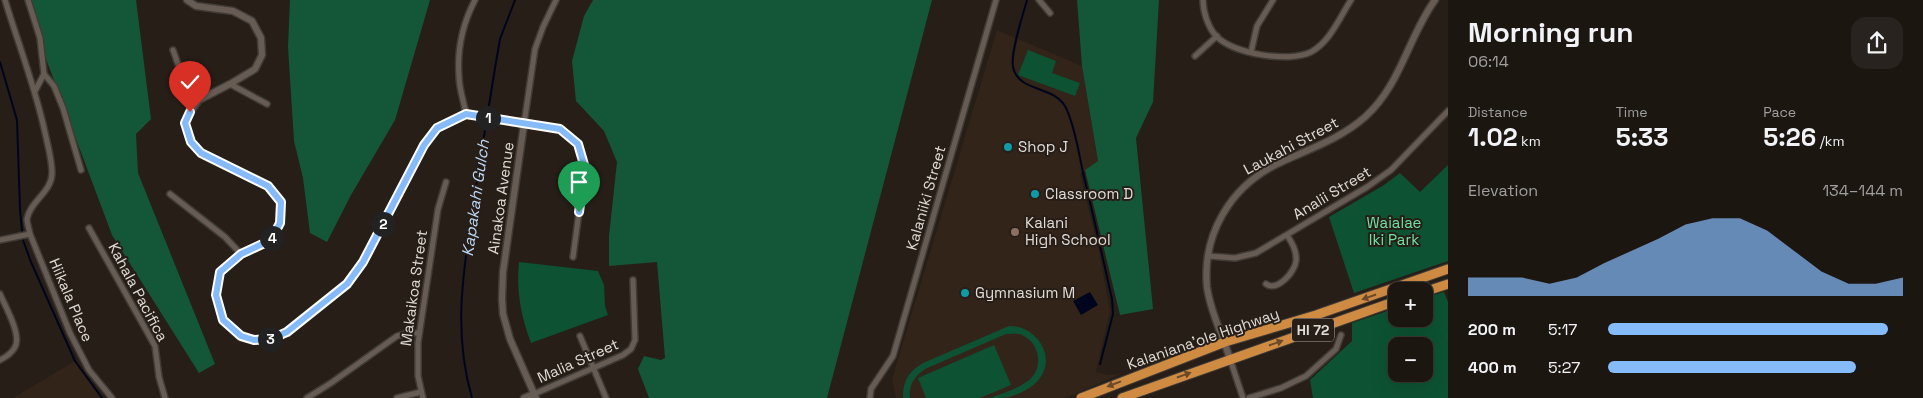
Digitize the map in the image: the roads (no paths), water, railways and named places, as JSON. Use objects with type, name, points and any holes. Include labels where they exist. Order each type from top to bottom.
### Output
[{"type":"highway","name":"Kalaniana’ole Highway","points":[[1081,398],[1225,342],[1316,315],[1448,269]]},
{"type":"highway","points":[[1433,289],[1448,284]]},
{"type":"highway","name":"Kalaniana’ole Highway","points":[[1122,398],[1388,305]]},
{"type":"street","points":[[0,240],[28,234],[27,220],[32,207],[47,189],[52,175],[51,159],[35,92],[5,0]]},
{"type":"street","points":[[28,0],[40,38],[44,74],[35,92]]},
{"type":"street","points":[[187,0],[196,6],[233,11],[252,21],[261,38],[262,55],[255,69],[199,100],[185,123],[191,142],[201,153],[268,186],[281,202],[280,223],[271,240],[241,254],[220,272],[216,295],[223,320],[241,336],[254,340],[271,339],[287,332],[347,284],[363,262],[424,145],[437,128],[466,114],[560,129],[578,144],[585,168],[573,257]]},
{"type":"street","points":[[466,114],[459,76],[460,42],[475,0]]},
{"type":"street","name":"Ainakoa Avenue","points":[[535,396],[510,339],[503,314],[503,272],[537,44],[556,0]]},
{"type":"street","name":"Kalaniiki Street","points":[[870,398],[871,389],[894,356],[996,0]]},
{"type":"street","points":[[1039,0],[1050,12]]},
{"type":"street","points":[[1203,0],[1206,17],[1217,36],[1229,44],[1251,52],[1287,58],[1310,52],[1326,39],[1351,0]]},
{"type":"street","points":[[1251,52],[1257,26],[1273,0]]},
{"type":"street","name":"Laukahi Street","points":[[1230,359],[1207,288],[1208,256],[1212,240],[1227,206],[1249,181],[1276,165],[1340,135],[1376,106],[1388,92],[1422,21],[1435,0]]},
{"type":"street","points":[[1195,56],[1217,36]]},
{"type":"street","points":[[173,50],[185,84],[199,100]]},
{"type":"street","points":[[44,74],[54,86],[63,108],[81,170]]},
{"type":"street","points":[[230,84],[267,104]]},
{"type":"street","name":"Analii Street","points":[[1208,256],[1235,258],[1246,256],[1287,235],[1383,176],[1448,111]]},
{"type":"street","name":"Makaikoa Street","points":[[422,395],[418,365],[419,333],[438,209],[446,182]]},
{"type":"street","points":[[170,194],[225,237],[241,254]]},
{"type":"street","name":"Kahala Pacifica","points":[[89,228],[155,346],[159,377],[165,398]]},
{"type":"street","name":"Hiikala Place","points":[[28,234],[70,333],[89,370],[112,398]]},
{"type":"street","points":[[1266,284],[1274,286],[1288,277],[1293,270],[1296,262],[1296,253],[1287,235]]},
{"type":"street","name":"Malia Street","points":[[524,398],[535,396],[627,353],[634,345],[633,280]]},
{"type":"street","points":[[0,294],[13,324],[17,340],[14,350],[0,360]]},
{"type":"street","points":[[307,398],[397,336],[408,332],[419,333]]},
{"type":"street","points":[[1250,398],[1293,383],[1306,376],[1336,349],[1341,335]]},
{"type":"street","points":[[580,336],[606,398]]},
{"type":"street","points":[[1230,359],[1243,398]]},
{"type":"street","points":[[397,398],[422,395]]},
{"type":"water","points":[[1090,292],[1098,305],[1081,315],[1073,301]]},
{"type":"waterway","name":"Kapakahi Gulch","points":[[472,398],[462,348],[461,323],[464,274],[500,39],[515,0]]},
{"type":"waterway","points":[[1027,0],[1015,44],[1013,67],[1017,76],[1022,81],[1055,96],[1062,102],[1073,126],[1112,299],[1113,314],[1100,364]]},
{"type":"waterway","points":[[0,62],[17,120],[23,240],[75,361],[102,398]]},
{"type":"place","name":"Shop J","points":[[1008,147]]},
{"type":"place","name":"Classroom D","points":[[1035,194]]},
{"type":"place","name":"Kalani High School","points":[[1015,232]]},
{"type":"place","name":"Gymnasium M","points":[[965,293]]},
{"type":"park label","name":"Waialae Iki Park","points":[[1394,232]]}]
